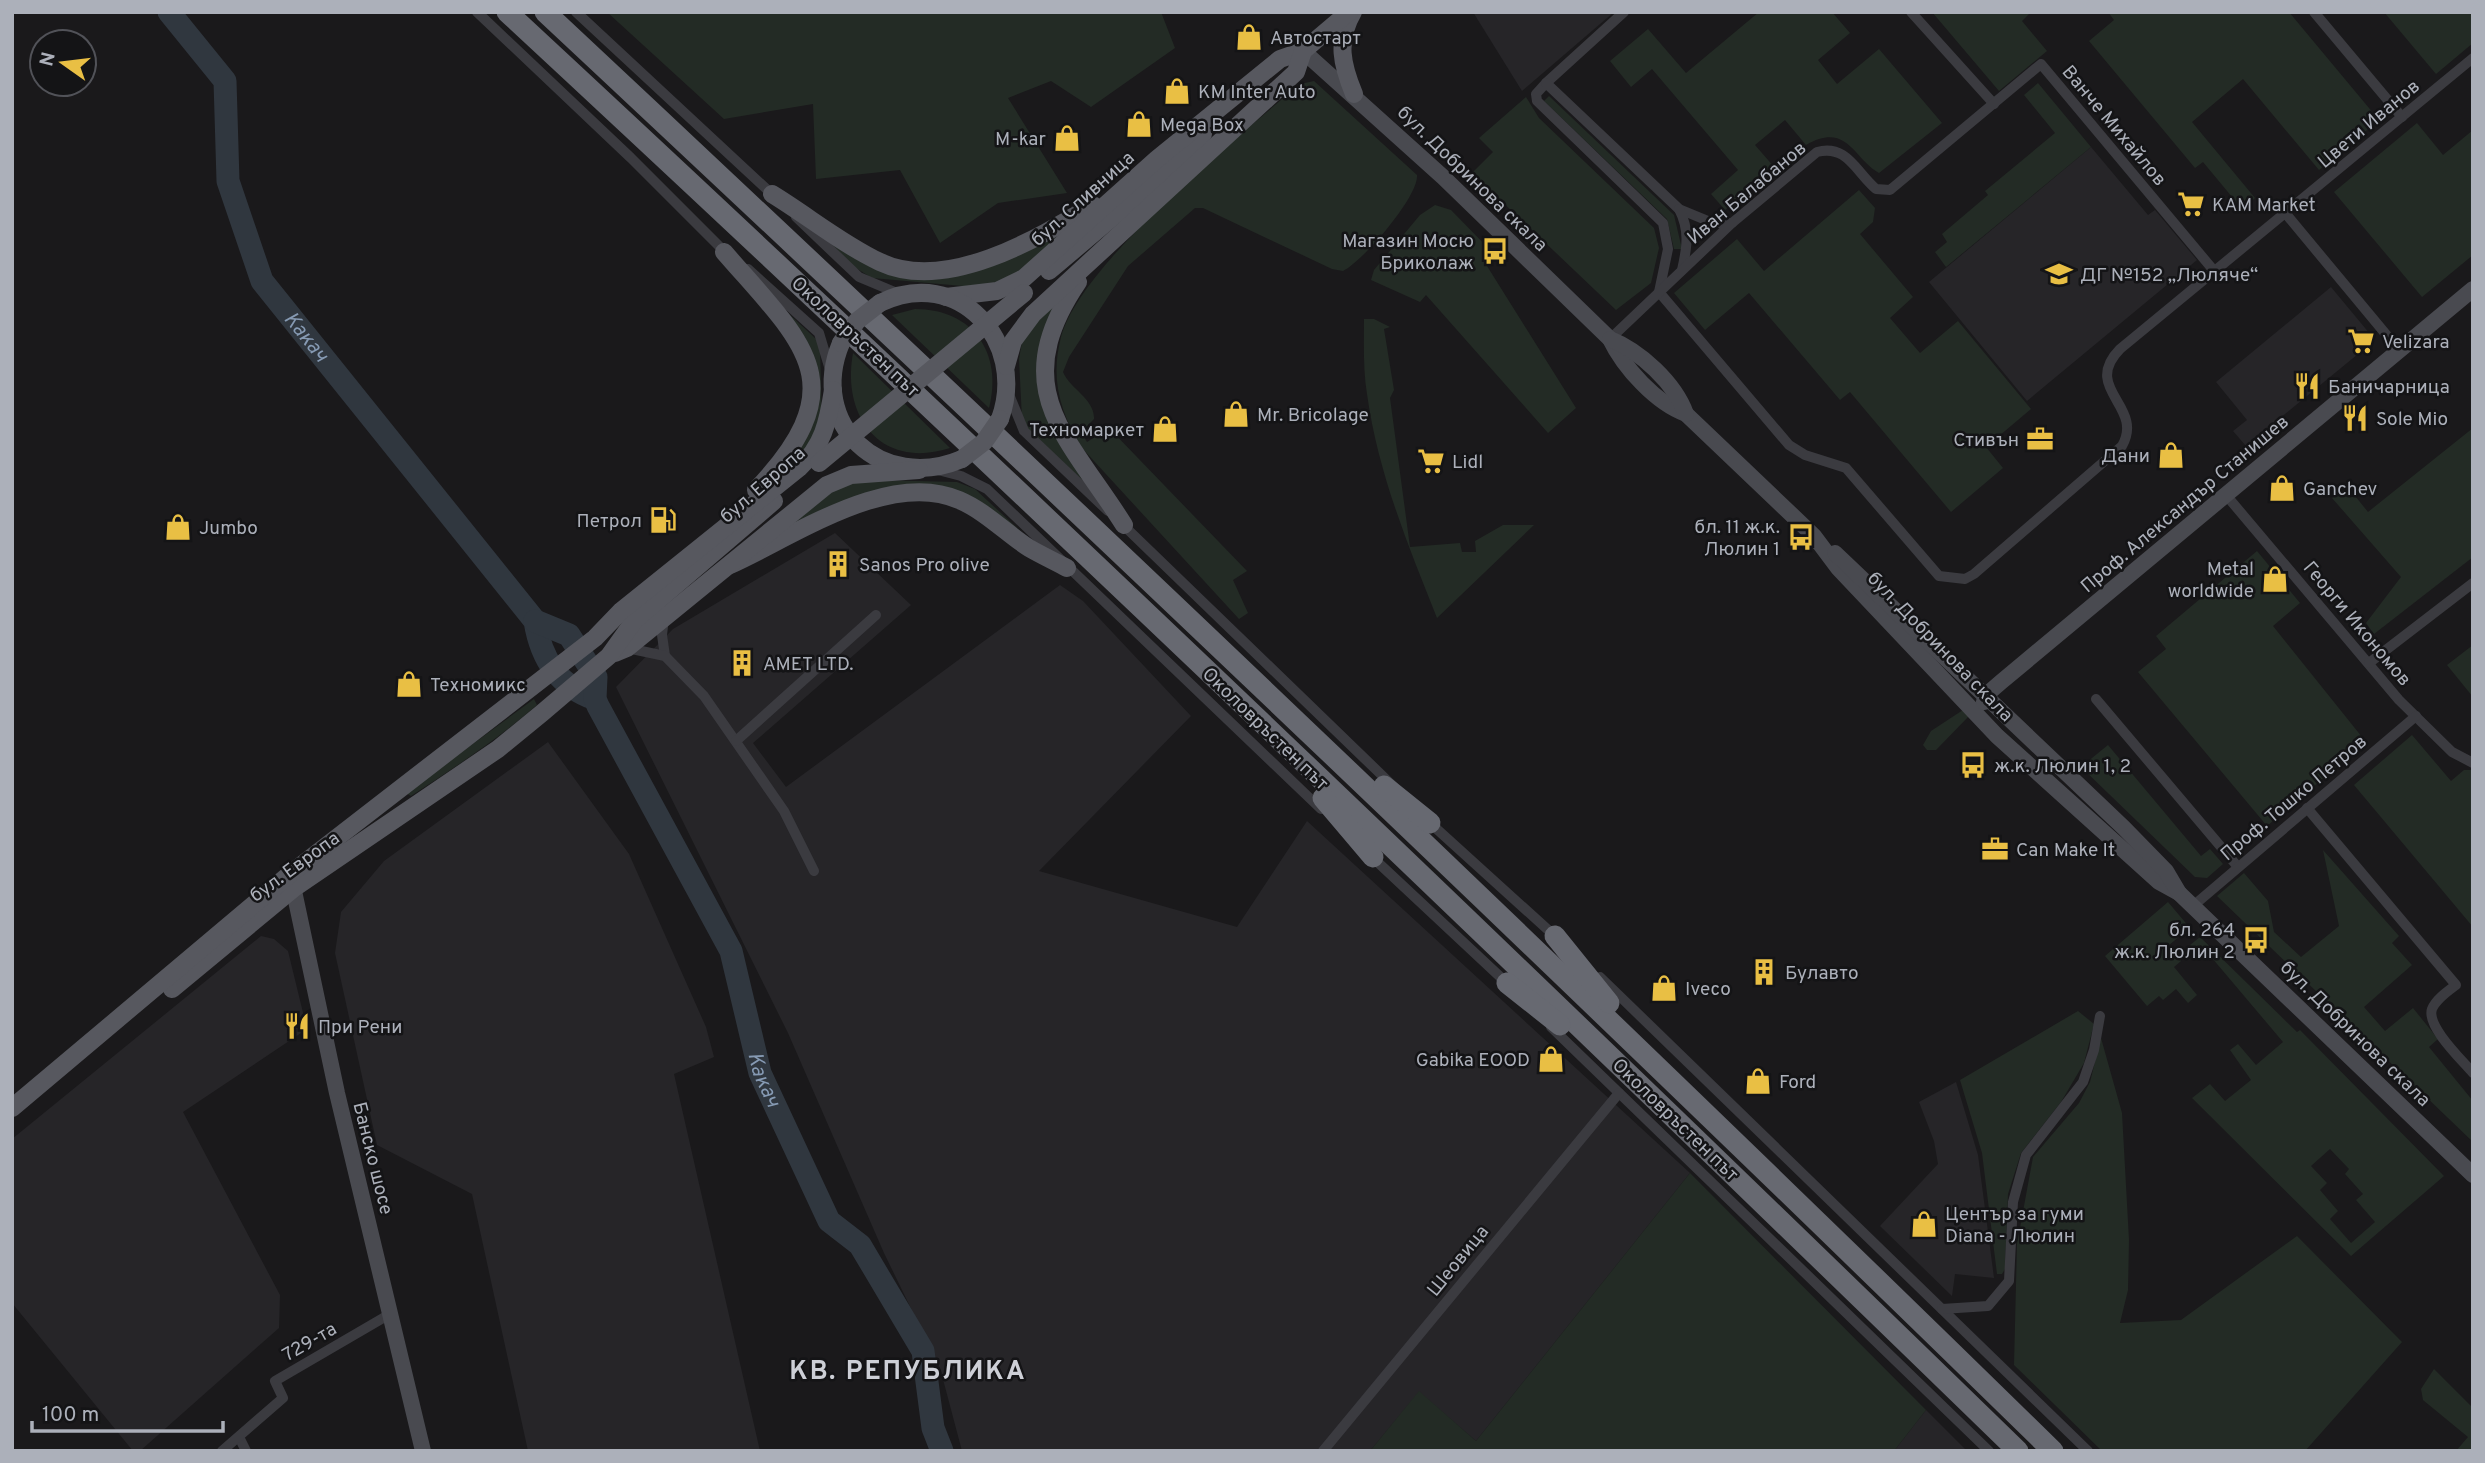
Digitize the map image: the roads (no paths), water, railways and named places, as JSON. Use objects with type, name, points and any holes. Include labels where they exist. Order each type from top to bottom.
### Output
[{"type":"highway","name":"Околовръстен път","points":[[507,12],[925,400],[1648,1092],[2018,1451]]},
{"type":"highway","name":"Околовръстен път","points":[[545,12],[1296,719],[1666,1072],[2053,1451]]},
{"type":"highway","points":[[1254,716],[1373,857]]},
{"type":"highway","points":[[1296,719],[1430,823]]},
{"type":"highway","points":[[1555,936],[1666,1072]]},
{"type":"highway","points":[[1507,983],[1648,1092]]},
{"type":"main road","points":[[1351,12],[1341,50],[1354,94]]},
{"type":"main road","name":"бул. Сливница","points":[[946,297],[998,291],[1024,278],[1126,186],[1280,59],[1303,51],[1351,12]]},
{"type":"main road","name":"бул. Сливница","points":[[1006,366],[1020,330],[1233,128],[1296,72],[1303,51]]},
{"type":"main road","name":"бул. Добринова скала","points":[[1303,51],[1354,94],[1610,339],[1629,346],[1680,396],[1686,414],[1814,536],[1844,559],[2124,828],[2166,871],[2179,892],[2193,906],[2473,1175]]},
{"type":"main road","name":"бул. Сливница","points":[[918,380],[1180,160],[1233,100]]},
{"type":"main road","name":"бул. Сливница","points":[[1180,160],[1233,128]]},
{"type":"main road","points":[[772,194],[883,264],[929,271],[977,262],[1025,244],[1126,186]]},
{"type":"main road","points":[[724,252],[790,328],[804,350],[810,367],[813,396],[797,440],[729,522]]},
{"type":"main road","points":[[1094,258],[1064,303],[1053,327],[1047,350],[1048,396],[1061,435],[1124,525]]},
{"type":"main road","name":"Проф. Александър Станишев","points":[[1986,695],[2473,289]]},
{"type":"main road","points":[[925,293],[946,297],[967,307],[989,327],[997,339],[1006,366],[1007,390],[1000,419],[984,442],[962,459],[926,469],[886,463],[863,449],[845,428],[832,385],[841,343],[857,320],[880,303],[902,295],[925,293]]},
{"type":"main road","name":"бул. Европа","points":[[12,1121],[292,881],[498,749],[609,656],[634,621],[918,380]]},
{"type":"main road","name":"бул. Европа","points":[[12,1108],[535,683],[595,638],[621,611],[814,454],[829,418],[832,385]]},
{"type":"main road","name":"бул. Европа","points":[[609,656],[627,648],[838,478],[926,469]]},
{"type":"main road","points":[[730,565],[858,505],[904,492],[921,492],[958,499],[1029,548],[1067,568]]},
{"type":"main road","name":"бул. Добринова скала","points":[[1814,536],[1838,568],[1979,717],[2159,882],[2179,892]]},
{"type":"main road","name":"бул. Европа","points":[[595,638],[634,621]]},
{"type":"main road","points":[[1959,697],[1986,695],[1979,717]]},
{"type":"main road","name":"Банско шосе","points":[[292,881],[337,1093],[423,1451]]},
{"type":"street","points":[[477,12],[631,158],[724,252],[749,269],[819,333],[832,385]]},
{"type":"street","points":[[576,12],[859,277],[902,295]]},
{"type":"street","points":[[1624,12],[1536,94],[1540,106],[1663,223],[1668,248],[1659,292]]},
{"type":"street","points":[[1911,12],[1993,104]]},
{"type":"street","points":[[2314,12],[2402,117]]},
{"type":"street","name":"Цвети Иванов","points":[[1659,292],[1788,445],[1805,455],[1846,468],[1940,576],[1965,579],[2115,452],[2126,438],[2128,420],[2109,389],[2106,378],[2112,357],[2473,58]]},
{"type":"street","name":"Иван Балабанов","points":[[1610,339],[1732,223],[1809,157],[1826,150],[1844,154],[1876,189],[1890,190],[2041,64]]},
{"type":"street","name":"Ванче Михайлов","points":[[2041,64],[2215,272]]},
{"type":"street","points":[[1546,83],[1679,209],[1685,219],[1687,241],[1682,270]]},
{"type":"street","points":[[1679,209],[1713,223],[1732,223]]},
{"type":"street","points":[[2287,214],[2399,350]]},
{"type":"street","points":[[1007,390],[1024,431],[1430,823],[1555,936],[2088,1451]]},
{"type":"street","name":"Околовръстен път","points":[[926,469],[961,476],[987,489],[1067,568],[1507,983],[1989,1451]]},
{"type":"street","name":"Георги Икономов","points":[[2226,495],[2416,716],[2452,752],[2473,763]]},
{"type":"street","points":[[2369,663],[2473,583]]},
{"type":"street","points":[[737,741],[876,615]]},
{"type":"street","points":[[664,616],[662,635],[665,656]]},
{"type":"street","points":[[627,648],[665,656],[704,696],[784,811],[814,871]]},
{"type":"street","points":[[2096,699],[2238,867]]},
{"type":"street","name":"Проф. Тошко Петров","points":[[2193,906],[2416,716]]},
{"type":"street","points":[[2307,808],[2456,985],[2434,1004],[2431,1016],[2435,1027],[2473,1073]]},
{"type":"street","points":[[1942,1310],[1987,1306],[2009,1281],[2013,1202],[2026,1155],[2083,1082],[2094,1050],[2100,1016]]},
{"type":"street","name":"Шеовица","points":[[1323,1451],[1619,1093]]},
{"type":"street","name":"729-та","points":[[222,1451],[282,1398],[275,1381],[390,1314]]},
{"type":"street","points":[[239,1437],[246,1451]]},
{"type":"waterway","name":"Какач","points":[[169,12],[225,81],[228,181],[262,281],[535,621],[542,647],[553,669],[571,687],[595,699]]},
{"type":"waterway","name":"Какач","points":[[535,621],[569,635],[596,677],[595,699],[598,706],[731,951],[760,1073],[829,1221],[860,1245],[923,1351],[933,1428],[942,1451]]},
{"type":"place","name":"Автостарт","points":[[1249,37]]},
{"type":"place","name":"KM Inter Auto","points":[[1177,91]]},
{"type":"place","name":"Mega Box","points":[[1139,124]]},
{"type":"place","name":"M-kar","points":[[1067,138]]},
{"type":"place","name":"KAM Market","points":[[2191,204]]},
{"type":"place","name":"Магазин Мосю Бриколаж","points":[[1495,251]]},
{"type":"place","name":"ДГ №152 „Люляче“","points":[[2059,274]]},
{"type":"place","name":"Velizara","points":[[2361,341]]},
{"type":"place","name":"Баничарница","points":[[2307,386]]},
{"type":"place","name":"Mr. Bricolage","points":[[1236,414]]},
{"type":"place","name":"Sole Mio","points":[[2355,418]]},
{"type":"place","name":"Техномаркет","points":[[1165,429]]},
{"type":"place","name":"Стивън","points":[[2040,439]]},
{"type":"place","name":"Дани","points":[[2171,455]]},
{"type":"place","name":"Lidl","points":[[1431,461]]},
{"type":"place","name":"Ganchev","points":[[2282,488]]},
{"type":"place","name":"Петрол","points":[[663,520]]},
{"type":"place","name":"Jumbo","points":[[178,527]]},
{"type":"place","name":"бл. 11 ж.к. Люлин 1","points":[[1801,537]]},
{"type":"place","name":"Sanos Pro olive","points":[[838,564]]},
{"type":"place","name":"Metal worldwide","points":[[2275,579]]},
{"type":"place","name":"AMET LTD.","points":[[742,663]]},
{"type":"place","name":"Техномикс","points":[[409,684]]},
{"type":"place","name":"ж.к. Люлин 1, 2","points":[[1973,765]]},
{"type":"place","name":"Can Make It","points":[[1995,849]]},
{"type":"place","name":"бл. 264 ж.к. Люлин 2","points":[[2256,940]]},
{"type":"place","name":"Булавто","points":[[1764,972]]},
{"type":"place","name":"Iveco","points":[[1664,988]]},
{"type":"place","name":"При Рени","points":[[297,1026]]},
{"type":"place","name":"Gabika EOOD","points":[[1551,1059]]},
{"type":"place","name":"Ford","points":[[1758,1081]]},
{"type":"place","name":"Център за гуми Diana - Люлин","points":[[1924,1224]]},
{"type":"district","name":"КВ. РЕПУБЛИКА","points":[[908,1370]]}]
